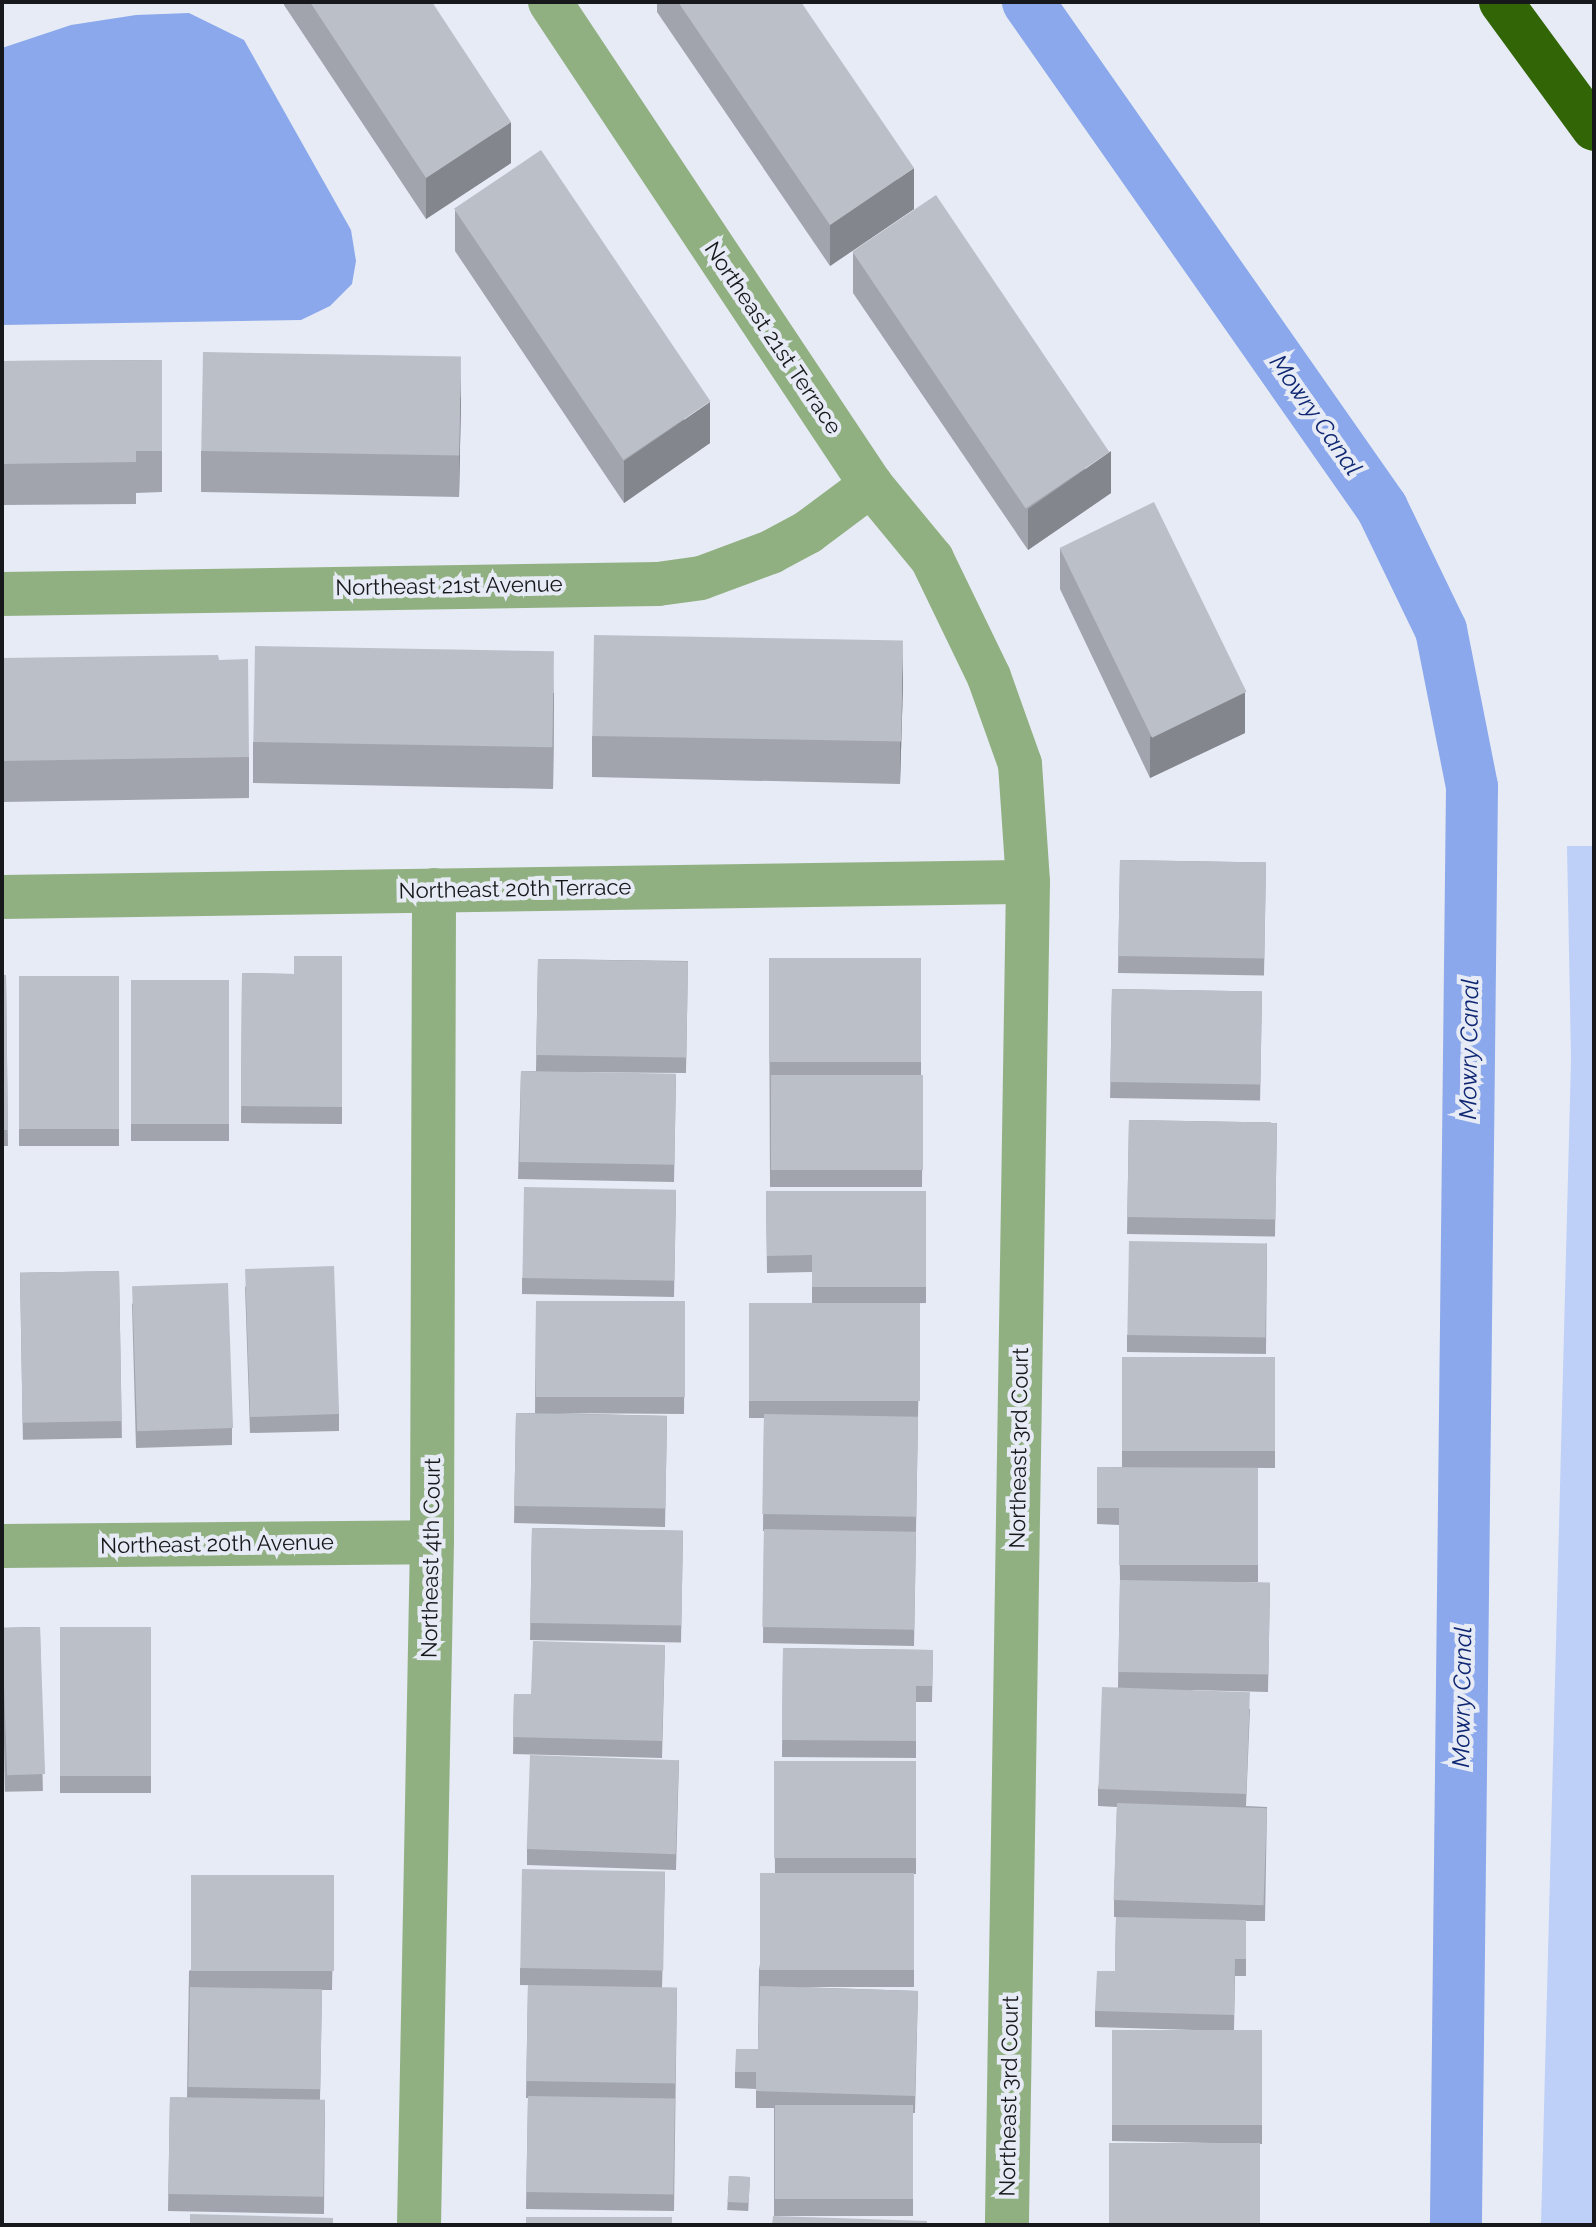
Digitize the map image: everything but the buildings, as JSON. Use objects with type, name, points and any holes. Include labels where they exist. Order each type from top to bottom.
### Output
[{"type":"highway","points":[[1501,2],[1594,129]]},
{"type":"street","name":"Northeast 21st Terrace","points":[[550,2],[871,485],[932,559],[989,677]]},
{"type":"street","name":"Northeast 21st Avenue","points":[[2,594],[658,584],[701,578],[771,552],[808,532],[871,485]]},
{"type":"street","name":"Northeast 3rd Court","points":[[989,677],[1020,764],[1028,882],[1007,2225]]},
{"type":"street","name":"Northeast 20th Terrace","points":[[2,897],[1028,882]]},
{"type":"street","name":"Northeast 4th Court","points":[[419,2225],[432,1542],[434,890]]},
{"type":"street","name":"Northeast 20th Avenue","points":[[2,1546],[432,1542]]},
{"type":"shaded area","points":[[1567,846],[1594,846],[1594,2225],[1541,2225],[1571,1059]]},
{"type":"water","points":[[189,13],[244,40],[351,230],[356,261],[352,284],[330,306],[301,320],[2,325],[2,48],[71,25],[136,15]]},
{"type":"waterway","name":"Mowry Canal","points":[[1028,2],[1382,508],[1441,630],[1472,787],[1456,2225]]}]
